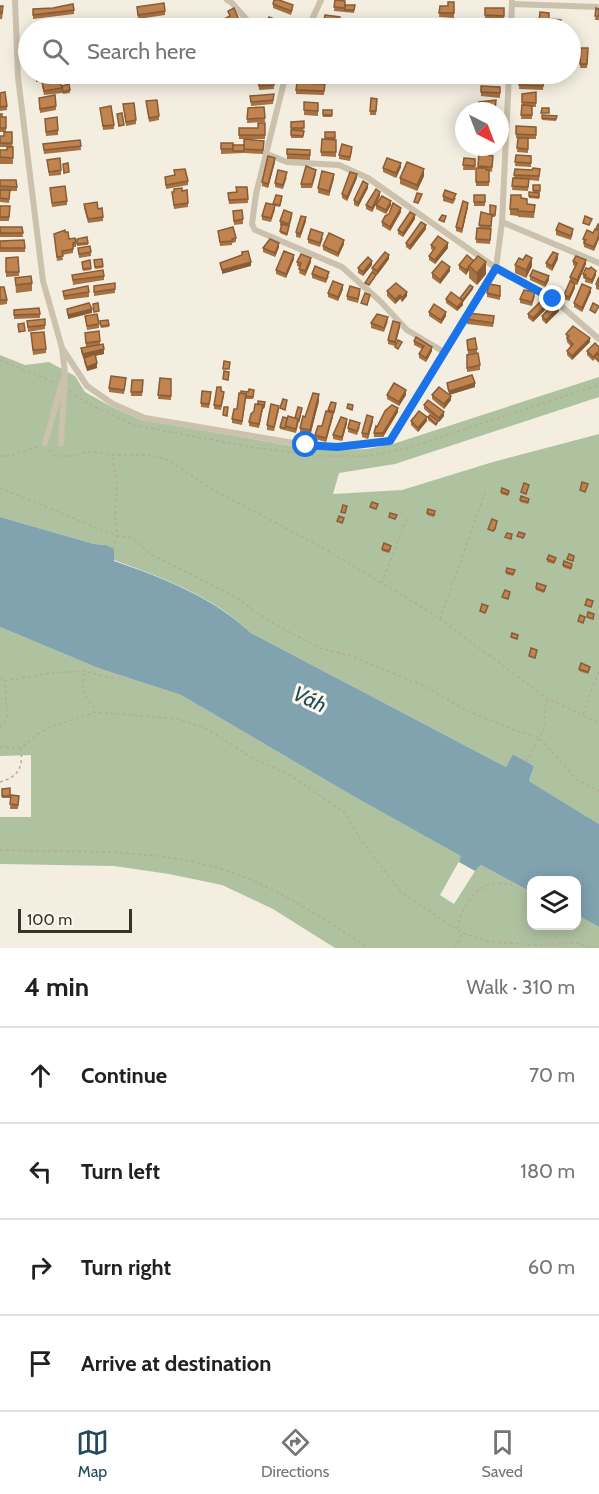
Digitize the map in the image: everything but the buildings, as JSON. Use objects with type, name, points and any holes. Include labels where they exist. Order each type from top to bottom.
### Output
[{"type":"street","points":[[15,0],[18,77]]},
{"type":"street","points":[[227,0],[245,18]]},
{"type":"street","points":[[313,18],[321,0]]},
{"type":"street","points":[[511,18],[512,2],[599,7]]},
{"type":"street","points":[[19,84],[43,281],[62,348],[65,374],[61,444]]},
{"type":"street","points":[[283,84],[256,194],[252,224],[255,230],[342,267],[380,301],[407,330],[444,352]]},
{"type":"street","points":[[62,348],[87,387],[113,404],[145,418],[306,445],[337,447],[390,441],[496,268],[502,222],[509,84]]},
{"type":"street","points":[[267,154],[287,162],[339,165],[368,178],[496,268],[553,299],[599,339]]},
{"type":"street","points":[[502,222],[599,263]]},
{"type":"street","points":[[45,443],[63,387]]},
{"type":"path","points":[[0,360],[63,387],[87,403],[134,425],[252,447],[318,456],[367,456],[408,448],[599,385]]},
{"type":"path","points":[[0,456],[10,456],[45,443],[50,453],[56,456],[72,456],[92,451],[112,455],[150,455],[168,460],[217,492],[325,549],[440,620],[548,699],[599,723]]},
{"type":"path","points":[[112,455],[117,484],[115,515],[117,536],[112,549]]},
{"type":"path","points":[[0,488],[117,536],[132,537],[150,554],[232,595],[274,624],[320,648],[351,656],[422,685],[467,711],[540,738],[576,779],[599,791]]},
{"type":"path","points":[[440,620],[486,490]]},
{"type":"path","points":[[382,584],[407,518]]},
{"type":"path","points":[[583,716],[599,670]]},
{"type":"path","points":[[84,671],[82,690],[96,712]]},
{"type":"path","points":[[0,678],[5,681],[51,673],[84,671],[116,679]]},
{"type":"path","points":[[0,727],[7,719],[5,681]]},
{"type":"path","points":[[526,762],[545,727],[544,708],[548,699]]},
{"type":"path","points":[[0,747],[21,748],[50,727],[96,712],[178,719],[209,730],[254,759],[290,775],[345,813],[359,837],[407,898],[462,933],[487,941],[534,945],[576,943],[597,948]]},
{"type":"path","points":[[0,782],[16,776],[21,765],[21,748]]},
{"type":"path","points":[[0,850],[154,856],[214,867],[247,878],[275,891],[368,948]]},
{"type":"path","points":[[457,930],[466,908],[482,886],[491,882],[512,885]]},
{"type":"path","points":[[455,948],[462,933]]},
{"type":"green space","points":[[0,355],[25,365],[49,362],[75,376],[85,392],[142,420],[305,448],[335,450],[367,449],[393,444],[599,377],[599,397],[395,464],[339,473],[333,494],[402,490],[493,462],[599,434],[599,824],[529,781],[534,766],[513,754],[506,767],[251,633],[204,598],[187,589],[114,560],[114,550],[106,545],[94,544],[0,517]]},
{"type":"green space","points":[[0,627],[98,668],[181,695],[353,796],[462,856],[440,895],[454,904],[481,865],[527,890],[527,930],[581,930],[581,917],[599,927],[599,948],[335,948],[273,909],[222,885],[114,866],[0,864],[0,817],[31,817],[31,755],[0,756]]},
{"type":"water","name":"Váh","points":[[0,517],[114,549],[114,561],[187,590],[220,609],[251,633],[506,767],[513,754],[534,766],[529,781],[599,824],[599,927],[581,917],[581,876],[527,876],[527,890],[481,865],[475,871],[459,862],[461,856],[353,796],[181,695],[98,668],[0,627]]},
{"type":"route","points":[[306,445],[337,447],[390,441],[496,268],[553,299]]}]
